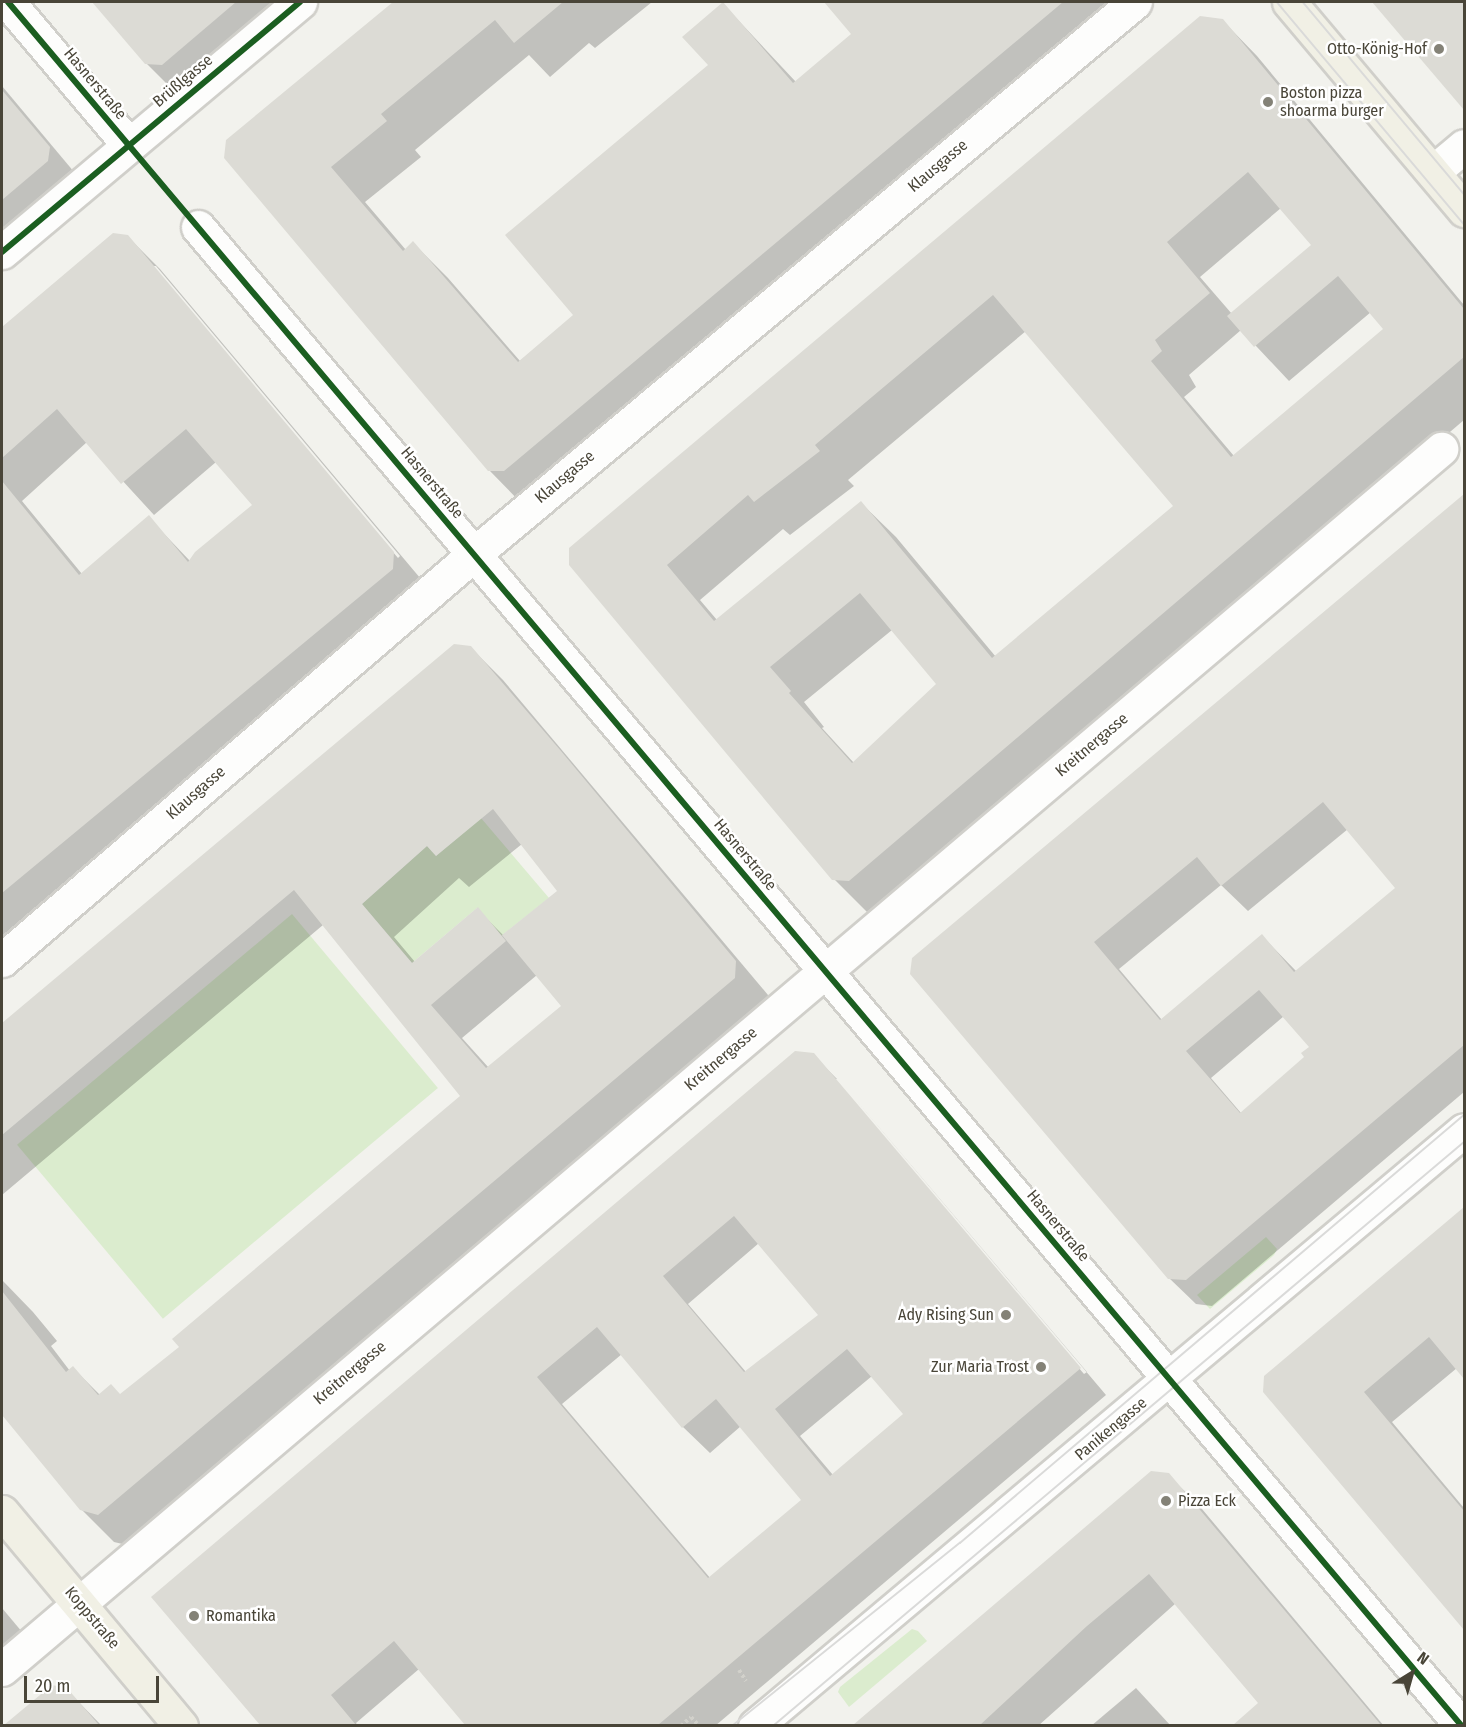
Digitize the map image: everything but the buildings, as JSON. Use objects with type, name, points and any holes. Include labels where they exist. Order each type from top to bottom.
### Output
[{"type":"main road","points":[[1289,2],[1464,210]]},
{"type":"main road","name":"Koppstraße","points":[[2,1512],[181,1725]]},
{"type":"street","name":"Hasnerstraße","points":[[8,2],[128,144]]},
{"type":"street","name":"Brüßlgasse","points":[[2,252],[300,2]]},
{"type":"street","name":"Klausgasse","points":[[2,960],[474,554],[1135,2]]},
{"type":"street","points":[[1432,172],[1464,146]]},
{"type":"street","name":"Hasnerstraße","points":[[198,227],[1462,1725]]},
{"type":"street","name":"Kreitnergasse","points":[[2,1669],[1441,449]]},
{"type":"street","name":"Panikengasse","points":[[755,1725],[1170,1380],[1464,1130]]},
{"type":"path","points":[[681,1725],[691,1717],[699,1725]]},
{"type":"green space","points":[[481,818],[549,898],[501,936],[477,908],[412,963],[362,904],[427,846],[436,856]]},
{"type":"green space","points":[[292,914],[438,1088],[163,1319],[17,1145]]},
{"type":"green space","points":[[1266,1237],[1277,1249],[1274,1255],[1210,1309],[1197,1295]]},
{"type":"green space","points":[[912,1629],[918,1631],[927,1641],[849,1707],[838,1692],[840,1687]]},
{"type":"tram line","points":[[1277,2],[1464,224]]},
{"type":"tram line","points":[[1303,2],[1464,194]]},
{"type":"tram line","points":[[732,1726],[960,1543],[1464,1115]]},
{"type":"tram line","points":[[773,1726],[1464,1142]]},
{"type":"cycle path","points":[[8,2],[1462,1726]]},
{"type":"cycle path","points":[[2,252],[300,2]]},
{"type":"place","name":"Otto-König-Hof","points":[[1439,49]]},
{"type":"place","name":"Boston pizza shoarma burger","points":[[1268,102]]},
{"type":"place","name":"Ady Rising Sun","points":[[1006,1315]]},
{"type":"place","name":"Zur Maria Trost","points":[[1041,1367]]},
{"type":"place","name":"Pizza Eck","points":[[1166,1501]]},
{"type":"place","name":"Romantika","points":[[194,1616]]}]
